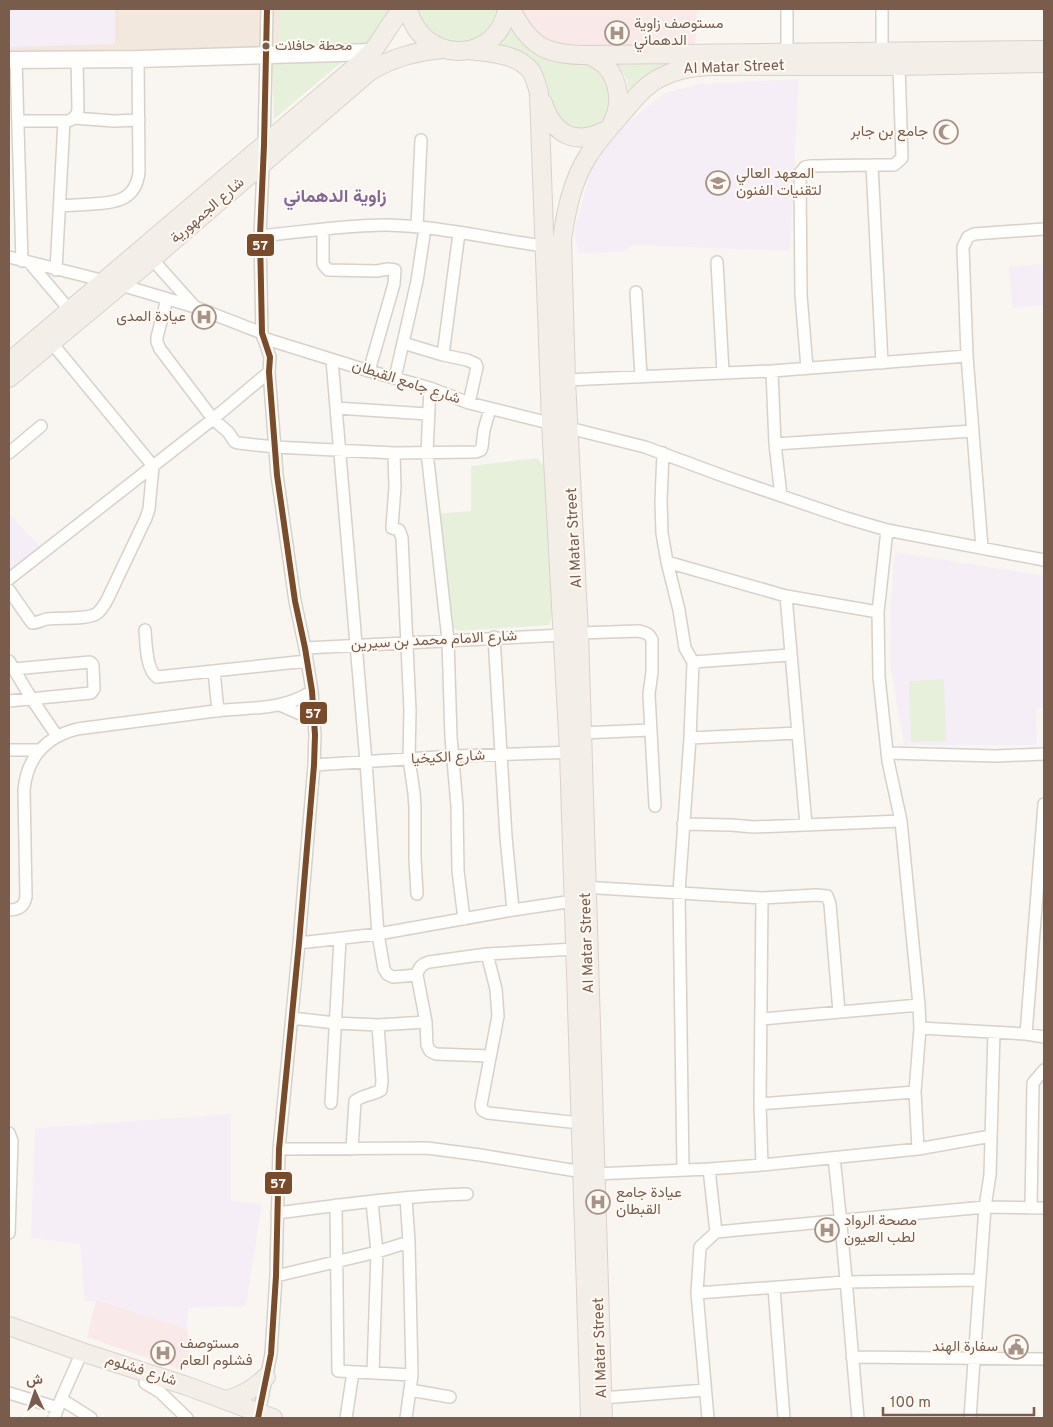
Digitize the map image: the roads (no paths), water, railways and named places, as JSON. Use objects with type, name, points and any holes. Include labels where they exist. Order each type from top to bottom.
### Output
[{"type":"main road","name":"شارع الجمهورية","points":[[9,378],[51,342],[103,280],[372,52],[401,9]]},
{"type":"main road","points":[[408,9],[414,26],[420,34],[426,40],[442,49]]},
{"type":"main road","points":[[469,50],[484,43],[497,32],[503,22],[507,9]]},
{"type":"main road","name":"Al Matar Street","points":[[512,9],[523,29],[533,41],[545,50],[561,54],[1044,50]]},
{"type":"main road","name":"شارع الجمهورية","points":[[9,362],[74,315],[121,285],[369,72],[384,63],[418,51],[442,49],[469,50],[506,56],[520,61],[531,71],[550,121],[559,130],[570,136],[582,138],[593,137],[609,128]]},
{"type":"main road","points":[[13,60],[138,59],[372,52]]},
{"type":"main road","points":[[589,55],[606,66],[615,85],[619,104],[609,128]]},
{"type":"main road","name":"Al Matar Street","points":[[603,1418],[589,1173],[577,892],[576,752],[582,733],[571,634],[570,428],[566,380],[562,240],[572,191],[579,172],[588,156],[638,94],[663,76],[684,68],[702,66],[899,66],[1044,63]]},
{"type":"main road","points":[[539,93],[551,423],[571,634],[576,752]]},
{"type":"main road","points":[[577,892],[574,950],[580,1124],[589,1173],[590,1418]]},
{"type":"main road","name":"شارع فشلوم","points":[[9,1326],[144,1383],[260,1417]]},
{"type":"main road","name":"شارع فشلوم","points":[[9,1336],[80,1356],[128,1366],[226,1400],[260,1417]]},
{"type":"main road","points":[[226,1400],[235,1398],[252,1389],[266,1377]]},
{"type":"street","points":[[260,1417],[271,1354],[276,1276],[280,1149],[314,765],[312,691],[292,582],[277,475],[269,372],[270,357],[262,335],[260,236],[267,9]]},
{"type":"street","points":[[787,9],[787,53]]},
{"type":"street","points":[[882,9],[882,51]]},
{"type":"street","points":[[60,206],[110,203],[123,199],[133,190],[139,172],[138,59]]},
{"type":"street","points":[[13,60],[26,261],[74,315]]},
{"type":"street","points":[[56,270],[60,206],[69,120],[78,112],[77,60]]},
{"type":"street","points":[[807,368],[801,295],[800,173],[805,167],[810,166],[894,165],[902,158],[899,66]]},
{"type":"street","points":[[18,121],[138,120]]},
{"type":"street","points":[[394,378],[404,344],[417,281],[421,227],[422,140]]},
{"type":"street","points":[[872,165],[882,363]]},
{"type":"street","points":[[260,236],[366,226],[421,227],[544,246]]},
{"type":"street","points":[[982,548],[967,356],[963,253],[965,242],[968,237],[982,232],[1044,229]]},
{"type":"street","points":[[323,230],[323,267],[328,270],[395,270],[394,284],[369,371]]},
{"type":"street","points":[[443,355],[459,233]]},
{"type":"street","name":"شارع جامع القبطان","points":[[9,257],[103,280],[167,299],[332,360],[430,388],[469,403],[624,441],[663,453],[726,477],[846,518],[887,530],[1044,560]]},
{"type":"street","points":[[152,259],[195,308]]},
{"type":"street","points":[[717,262],[723,373]]},
{"type":"street","points":[[636,292],[641,376]]},
{"type":"street","points":[[167,299],[157,337],[158,345],[213,419],[228,432],[235,442],[275,448],[394,453],[474,452],[482,447],[484,430],[490,409]]},
{"type":"street","points":[[9,590],[32,623],[48,619],[95,614],[103,607],[149,509],[153,466],[51,342]]},
{"type":"street","points":[[404,344],[476,364],[477,367],[469,403]]},
{"type":"street","points":[[566,380],[772,371],[967,356]]},
{"type":"street","points":[[332,360],[366,762],[378,934],[384,969],[387,974],[393,977],[417,975]]},
{"type":"street","points":[[772,371],[775,444],[781,496]]},
{"type":"street","points":[[9,578],[213,419],[269,372]]},
{"type":"street","points":[[430,388],[427,452],[448,640],[451,737],[457,806],[458,870],[464,919]]},
{"type":"street","points":[[336,408],[428,414]]},
{"type":"street","points":[[9,453],[41,426]]},
{"type":"street","points":[[775,444],[973,431]]},
{"type":"street","points":[[394,453],[395,487],[392,528],[399,530],[402,538],[410,710],[409,759],[414,792],[417,894]]},
{"type":"street","points":[[663,453],[661,519],[666,562],[679,610],[685,648],[693,662],[690,738],[679,892],[683,1170]]},
{"type":"street","points":[[887,530],[878,612],[879,677],[887,753],[901,821],[919,1005],[920,1028],[915,1092],[918,1149]]},
{"type":"street","points":[[666,562],[786,596],[878,612]]},
{"type":"street","points":[[786,596],[806,825]]},
{"type":"street","points":[[145,630],[150,668],[154,675],[160,677],[307,661]]},
{"type":"street","name":"شارع الامام محمد بن سيرين","points":[[305,648],[639,631],[648,634],[652,640],[652,672],[649,694],[650,730]]},
{"type":"street","points":[[494,638],[506,837],[513,910]]},
{"type":"street","points":[[693,662],[790,655]]},
{"type":"street","points":[[9,700],[31,698],[92,692],[94,689],[93,664],[89,662],[11,665],[31,698],[58,736]]},
{"type":"street","points":[[214,671],[218,711]]},
{"type":"street","points":[[9,910],[22,907],[26,898],[25,781],[30,765],[40,750],[58,736],[78,729],[218,711],[280,706],[297,700],[312,691]]},
{"type":"street","points":[[280,706],[314,720]]},
{"type":"street","points":[[582,733],[650,730],[655,806]]},
{"type":"street","points":[[690,738],[798,733]]},
{"type":"street","points":[[9,750],[40,750]]},
{"type":"street","name":"شارع الكيخيا","points":[[314,765],[453,756],[501,756],[576,752]]},
{"type":"street","points":[[887,753],[996,756],[1044,754]]},
{"type":"street","points":[[1026,1034],[1044,804]]},
{"type":"street","points":[[683,824],[754,827],[901,821]]},
{"type":"street","points":[[299,943],[378,934],[464,919],[513,910],[577,892],[679,892],[762,898],[827,896],[829,899],[839,1012]]},
{"type":"street","points":[[762,898],[760,1104],[762,1165]]},
{"type":"street","points":[[331,1103],[340,939]]},
{"type":"street","points":[[490,1056],[433,1053],[428,1048],[426,1022],[417,975],[420,968],[425,963],[487,954],[574,950]]},
{"type":"street","points":[[487,954],[496,989],[498,1016],[480,1105],[484,1112],[488,1113],[580,1124]]},
{"type":"street","points":[[761,1019],[919,1005]]},
{"type":"street","points":[[292,1018],[335,1024],[426,1022]]},
{"type":"street","points":[[352,1149],[355,1101],[381,1090],[378,1024]]},
{"type":"street","points":[[920,1028],[1026,1034],[1044,1038]]},
{"type":"street","points":[[970,1418],[984,1208],[990,1175],[994,1032]]},
{"type":"street","points":[[1031,1208],[1039,1083],[1044,1070]]},
{"type":"street","points":[[760,1104],[915,1092]]},
{"type":"street","points":[[9,1133],[12,1141],[9,1233]]},
{"type":"street","points":[[280,1149],[427,1148],[589,1173],[709,1169],[762,1165],[918,1149],[991,1136]]},
{"type":"street","points":[[834,1158],[858,1418]]},
{"type":"street","points":[[709,1169],[716,1232]]},
{"type":"street","points":[[277,1213],[336,1205],[437,1195],[467,1194]]},
{"type":"street","points":[[406,1198],[409,1242],[412,1375],[406,1418]]},
{"type":"street","points":[[372,1202],[377,1252],[373,1373]]},
{"type":"street","points":[[336,1205],[338,1371],[412,1375]]},
{"type":"street","points":[[708,1418],[698,1311],[702,1293],[700,1246],[716,1232],[984,1208],[1044,1208]]},
{"type":"street","points":[[276,1276],[377,1252],[409,1242]]},
{"type":"street","points":[[702,1293],[845,1282],[980,1280]]},
{"type":"street","points":[[774,1288],[784,1418]]},
{"type":"street","points":[[57,1408],[80,1356]]},
{"type":"street","points":[[852,1357],[1044,1359]]},
{"type":"street","points":[[346,1418],[353,1372]]},
{"type":"street","points":[[144,1383],[160,1392],[186,1418]]},
{"type":"street","points":[[410,1390],[450,1397]]},
{"type":"street","points":[[602,1398],[705,1390]]},
{"type":"street","points":[[9,1393],[91,1418]]},
{"type":"place","name":"مستوصف زاوية الدهماني","points":[[617,33]]},
{"type":"place","name":"محطة حافلات","points":[[266,46]]},
{"type":"place","name":"جامع بن جابر","points":[[946,132]]},
{"type":"place","name":"المعهد العالي لتقنيات الفنون","points":[[718,183]]},
{"type":"place","name":"عيادة المدى","points":[[204,317]]},
{"type":"place","name":"عيادة جامع القبطان","points":[[598,1202]]},
{"type":"place","name":"مصحة الرواد لطب العيون","points":[[827,1230]]},
{"type":"place","name":"سفارة الهند","points":[[1016,1347]]},
{"type":"place","name":"مستوصف فشلوم العام","points":[[163,1353]]},
{"type":"district","name":"زاوية الدهماني","points":[[335,197]]}]
